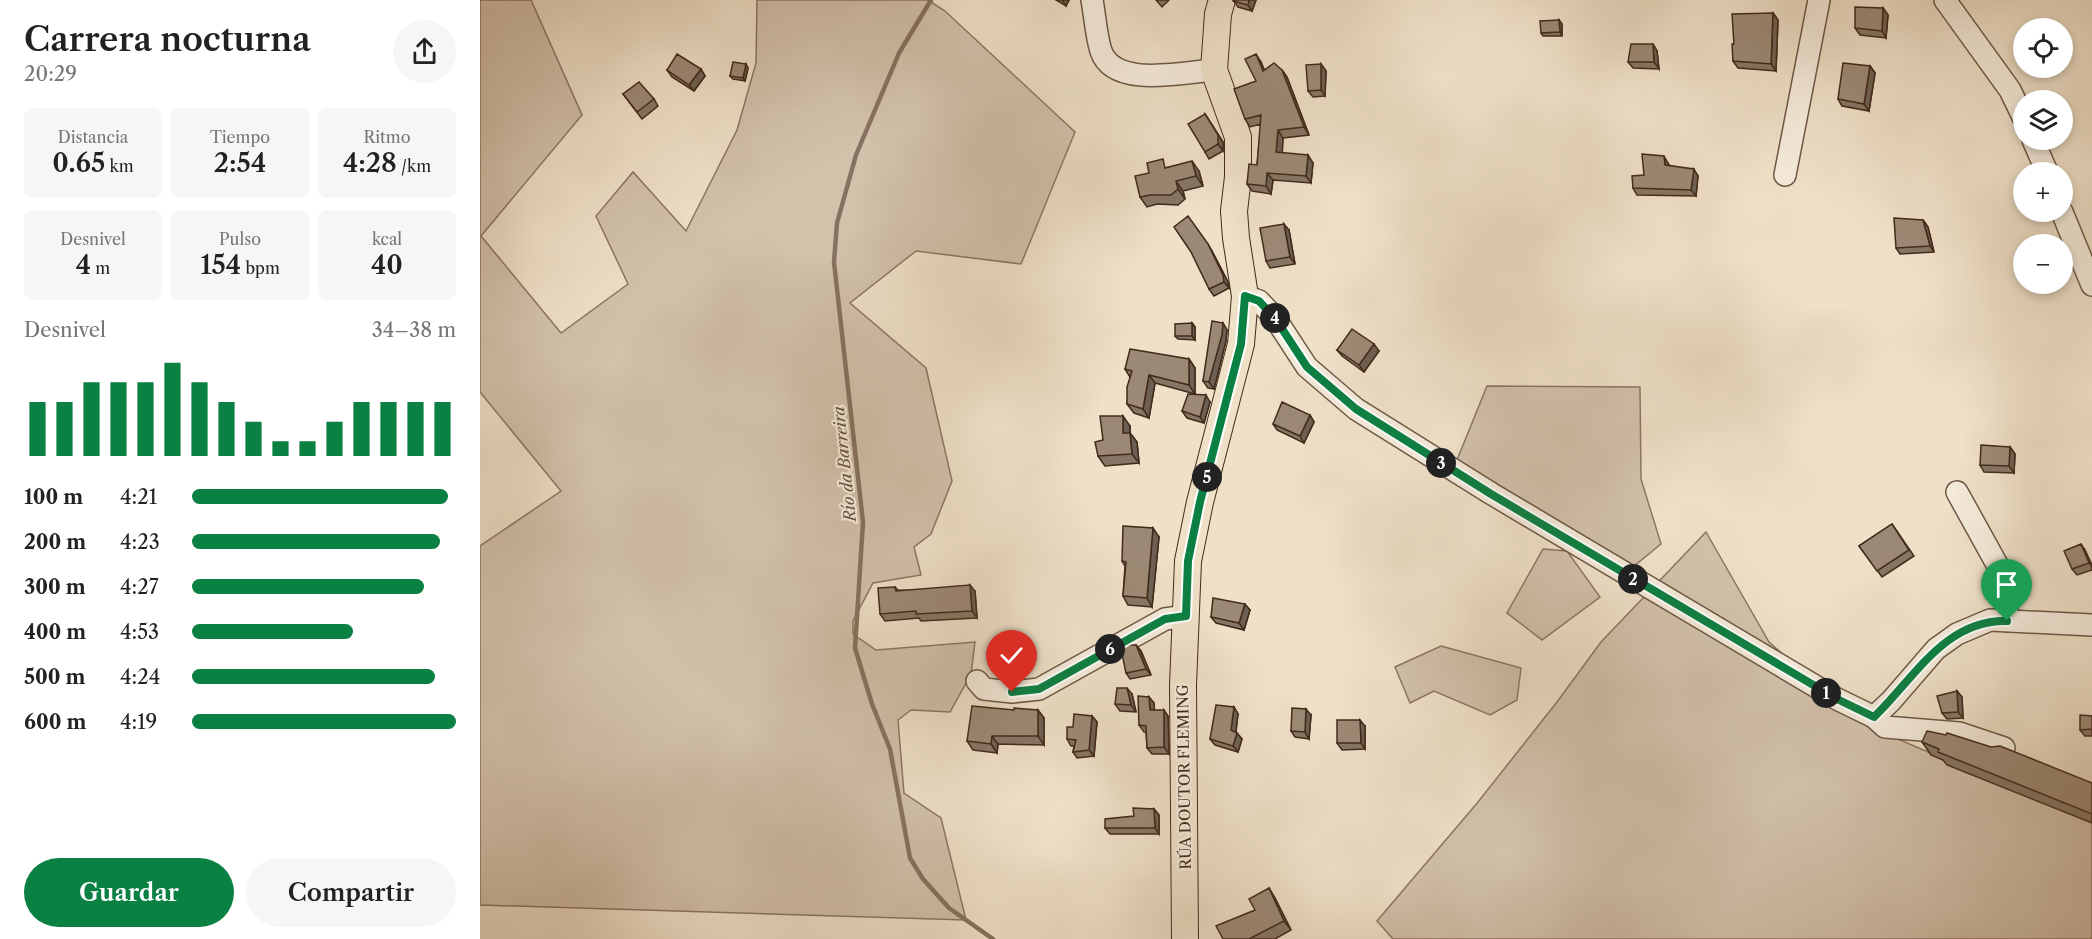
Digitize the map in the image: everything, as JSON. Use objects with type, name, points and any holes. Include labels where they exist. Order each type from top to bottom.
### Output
[{"type":"main road","name":"RÚA DOUTOR FLEMING","points":[[1185,939],[1183,685],[1188,561],[1200,502],[1241,344],[1245,296],[1234,211],[1238,177],[1238,137],[1214,70],[1218,14],[1222,0]]},
{"type":"street","points":[[1092,0],[1102,53],[1116,70],[1143,76],[1214,70]]},
{"type":"street","points":[[1785,175],[1819,0]]},
{"type":"street","points":[[1945,0],[2013,96]]},
{"type":"street","points":[[2066,222],[2092,285]]},
{"type":"street","points":[[1245,296],[1259,301],[1267,309],[1307,367],[1356,409],[1491,494],[1837,699],[1874,717],[1885,727],[1959,733],[2004,748]]},
{"type":"street","points":[[1958,492],[2000,568],[2008,598],[2007,621]]},
{"type":"street","points":[[977,681],[984,689],[1012,692],[1039,689],[1165,619],[1186,616]]},
{"type":"street","points":[[1874,717],[1936,649],[1958,634],[1990,620],[2092,625]]},
{"type":"shaded area","points":[[480,0],[531,0],[582,115],[481,236],[561,333],[628,284],[596,216],[633,172],[686,231],[737,130],[756,63],[757,0],[928,0],[945,11],[1075,132],[1021,264],[916,251],[850,303],[926,368],[952,481],[931,534],[914,547],[921,575],[873,583],[853,621],[853,634],[876,650],[975,642],[971,674],[950,712],[911,710],[898,720],[904,793],[941,818],[966,920],[480,905],[480,546],[561,491],[480,392]]},
{"type":"shaded area","points":[[1487,386],[1640,387],[1641,479],[1661,544],[1634,566],[1457,460]]},
{"type":"shaded area","points":[[1706,532],[1769,642],[1861,723],[2092,823],[2092,939],[1393,939],[1377,921],[1478,802],[1601,642]]},
{"type":"shaded area","points":[[1543,549],[1567,551],[1600,597],[1542,640],[1507,613]]},
{"type":"shaded area","points":[[1441,646],[1521,668],[1517,700],[1490,715],[1434,691],[1410,703],[1395,667]]},
{"type":"building","points":[[1233,0],[1249,0],[1248,5]]},
{"type":"building","points":[[1855,7],[1883,8],[1882,31],[1855,28]]},
{"type":"building","points":[[1773,13],[1771,64],[1733,61],[1732,14]]},
{"type":"building","points":[[1559,20],[1560,32],[1541,33],[1540,21]]},
{"type":"building","points":[[1631,44],[1653,44],[1654,62],[1628,62]]},
{"type":"building","points":[[677,54],[701,69],[689,85],[667,70]]},
{"type":"building","points":[[1256,54],[1263,71],[1274,63],[1282,70],[1304,127],[1278,130],[1276,152],[1308,155],[1306,176],[1267,173],[1266,186],[1247,184],[1249,164],[1257,165],[1261,115],[1245,119],[1234,89],[1256,81],[1245,59]]},
{"type":"building","points":[[733,62],[746,64],[743,78],[730,76]]},
{"type":"building","points":[[1843,63],[1870,66],[1864,104],[1838,99]]},
{"type":"building","points":[[1321,64],[1321,90],[1308,91],[1306,65]]},
{"type":"building","points":[[639,82],[654,99],[637,112],[623,94]]},
{"type":"building","points":[[1205,114],[1218,135],[1218,144],[1205,152],[1188,124]]},
{"type":"building","points":[[1642,154],[1664,156],[1665,165],[1694,169],[1691,190],[1633,188],[1632,176],[1644,175]]},
{"type":"building","points":[[1163,159],[1165,168],[1192,161],[1196,176],[1176,181],[1178,189],[1171,195],[1140,197],[1135,176],[1149,173],[1147,163]]},
{"type":"building","points":[[1188,216],[1208,244],[1223,275],[1224,282],[1209,289],[1191,252],[1174,227]]},
{"type":"building","points":[[1894,218],[1923,220],[1930,246],[1896,248]]},
{"type":"building","points":[[1284,224],[1290,257],[1266,261],[1260,228]]},
{"type":"building","points":[[1212,321],[1223,323],[1209,382],[1203,381]]},
{"type":"building","points":[[1192,323],[1192,336],[1175,336],[1175,324]]},
{"type":"building","points":[[1352,329],[1374,344],[1359,365],[1337,350]]},
{"type":"building","points":[[1130,349],[1189,359],[1189,385],[1149,375],[1143,409],[1127,404],[1127,387],[1132,371],[1125,369]]},
{"type":"building","points":[[1188,394],[1206,395],[1200,417],[1182,411]]},
{"type":"building","points":[[1282,402],[1310,415],[1300,436],[1273,424]]},
{"type":"building","points":[[1100,416],[1123,416],[1123,433],[1130,433],[1132,454],[1098,456],[1095,442],[1103,440]]},
{"type":"building","points":[[1981,445],[2010,447],[2009,466],[1980,465]]},
{"type":"building","points":[[1892,524],[1909,550],[1877,571],[1859,546]]},
{"type":"building","points":[[1123,526],[1153,528],[1147,598],[1123,596],[1126,562],[1122,561]]},
{"type":"building","points":[[2081,544],[2089,563],[2072,569],[2064,551]]},
{"type":"building","points":[[970,585],[972,611],[916,614],[916,611],[880,614],[878,588],[895,587],[896,591]]},
{"type":"building","points":[[1213,598],[1245,604],[1239,623],[1211,617]]},
{"type":"building","points":[[1127,645],[1136,645],[1146,669],[1126,673],[1121,649]]},
{"type":"building","points":[[1117,688],[1127,688],[1131,705],[1115,704]]},
{"type":"building","points":[[1957,691],[1958,712],[1942,713],[1937,696]]},
{"type":"building","points":[[1138,696],[1149,697],[1150,710],[1164,710],[1164,747],[1147,748],[1146,726],[1139,725]]},
{"type":"building","points":[[1216,705],[1234,707],[1231,730],[1237,733],[1233,746],[1210,739]]},
{"type":"building","points":[[972,706],[1038,710],[1038,736],[992,736],[991,744],[967,741]]},
{"type":"building","points":[[1292,708],[1306,709],[1305,732],[1291,731]]},
{"type":"building","points":[[1074,714],[1092,716],[1089,750],[1073,752],[1076,740],[1067,739],[1067,727],[1073,727]]},
{"type":"building","points":[[2080,715],[2092,716],[2092,729],[2080,730]]},
{"type":"building","points":[[1337,720],[1360,720],[1361,743],[1337,743]]},
{"type":"building","points":[[1927,731],[1946,735],[1947,733],[1991,747],[2000,746],[2092,783],[2092,814],[1938,752],[1939,749],[1922,742]]},
{"type":"building","points":[[1133,808],[1154,809],[1155,828],[1105,828],[1105,819],[1134,816]]},
{"type":"building","points":[[1269,888],[1284,921],[1249,939],[1223,939],[1216,926],[1255,910],[1249,899]]},
{"type":"waterway","name":"Río da Barreira","points":[[931,0],[899,53],[856,155],[837,223],[834,262],[863,522],[855,648],[872,704],[890,749],[910,858],[923,879],[949,908],[993,939]]},
{"type":"route","points":[[1012,692],[1039,689],[1165,619],[1186,616],[1188,561],[1200,502],[1241,344],[1245,296],[1259,301],[1275,318],[1307,367],[1356,409],[1491,494],[1837,699],[1874,717],[1936,649],[1958,634],[1990,620],[2007,621]]}]
